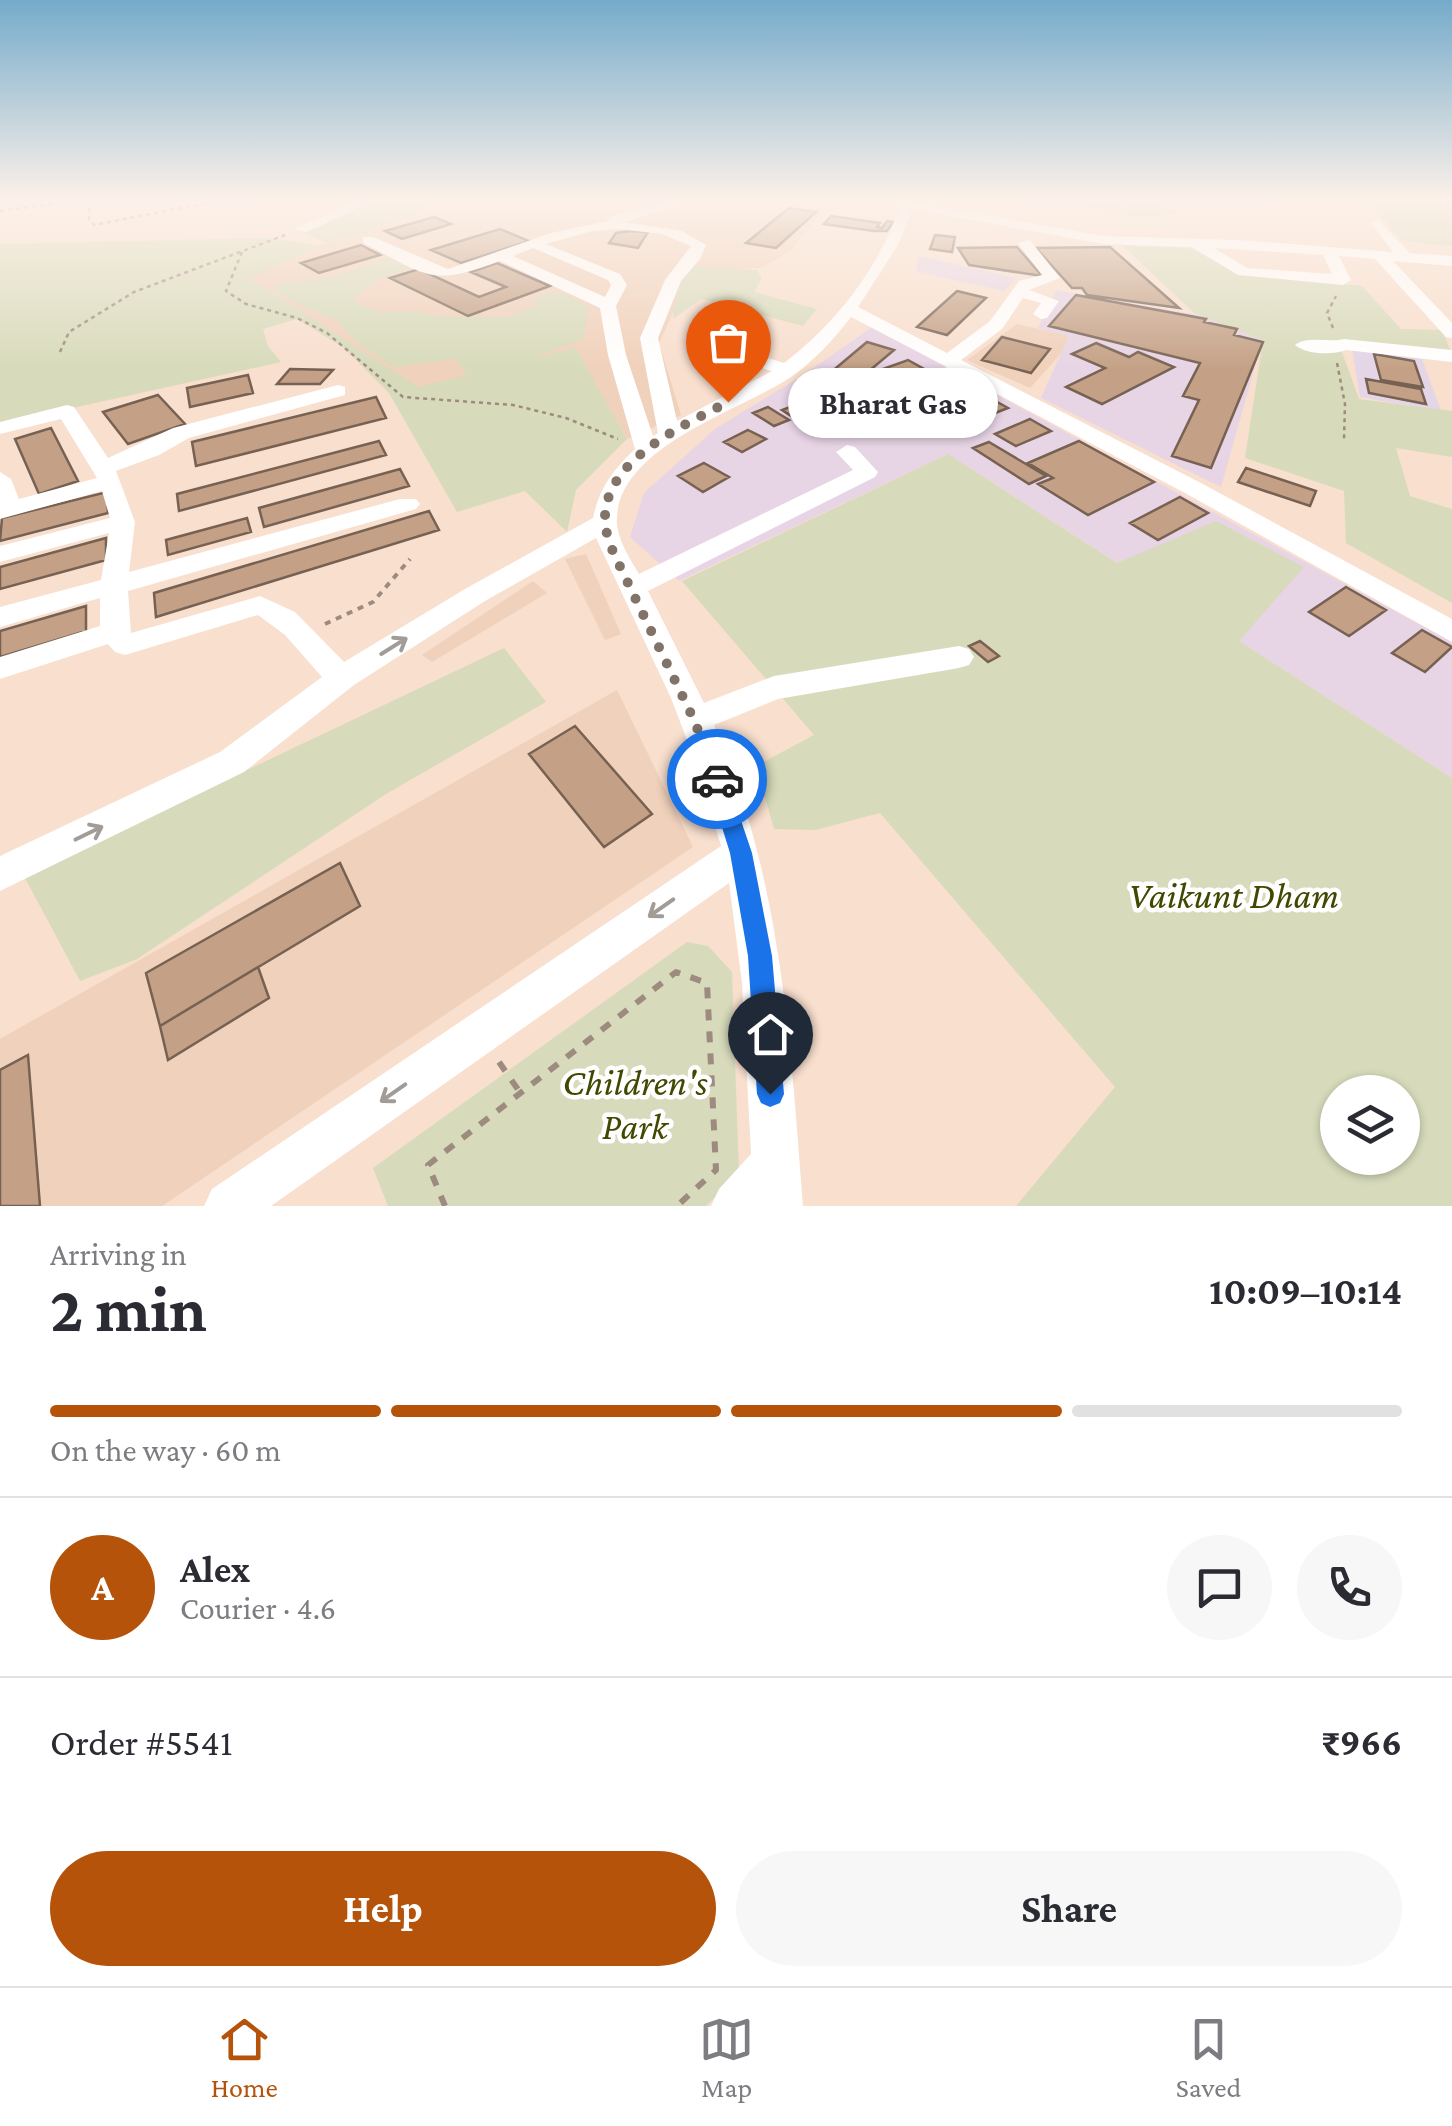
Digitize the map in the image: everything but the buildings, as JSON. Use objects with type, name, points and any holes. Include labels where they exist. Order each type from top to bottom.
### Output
[{"type":"street","points":[[403,256],[449,274],[502,257],[608,306]]},
{"type":"street","points":[[565,256],[614,276],[619,285],[608,306],[617,355],[658,443]]},
{"type":"street","points":[[658,443],[649,338],[672,280],[695,256]]},
{"type":"street","points":[[736,1206],[777,1184],[760,956],[741,853],[694,720],[613,552],[605,522],[610,495],[620,475],[658,443],[787,370],[860,297],[884,256]]},
{"type":"street","points":[[914,385],[956,364],[996,325],[1025,284],[1052,278],[1035,256]]},
{"type":"street","points":[[1218,256],[1243,272],[1341,280],[1344,277],[1332,256]]},
{"type":"street","points":[[1380,256],[1422,296],[1452,333]]},
{"type":"street","points":[[1384,256],[1452,261]]},
{"type":"street","points":[[1020,292],[1050,301],[1040,314]]},
{"type":"street","points":[[849,308],[1452,632]]},
{"type":"street","points":[[740,332],[719,349],[787,370]]},
{"type":"street","points":[[1304,345],[1452,356]]},
{"type":"street","points":[[0,479],[5,510],[107,474],[181,433],[338,391]]},
{"type":"street","points":[[0,428],[66,411],[107,474],[122,522],[114,584],[117,636],[125,644],[260,605],[285,617],[327,666],[344,678]]},
{"type":"street","points":[[633,588],[867,472],[847,452]]},
{"type":"street","points":[[0,617],[408,504]]},
{"type":"street","points":[[0,554],[122,522]]},
{"type":"street","points":[[0,874],[232,762],[344,678],[475,595],[605,522]]},
{"type":"street","points":[[0,668],[117,636]]},
{"type":"street","points":[[694,720],[774,688],[959,657]]},
{"type":"street","points":[[230,1206],[741,853]]},
{"type":"path","points":[[60,352],[69,332],[134,292],[230,256]]},
{"type":"path","points":[[240,256],[226,291],[248,308],[294,316],[352,349],[404,397],[510,402],[588,425],[618,439]]},
{"type":"path","points":[[1341,280],[1343,286],[1327,314],[1340,346],[1344,439]]},
{"type":"path","points":[[303,635],[373,602],[410,559]]},
{"type":"path","points":[[445,1206],[428,1165],[676,972],[707,983],[716,1170],[677,1206]]},
{"type":"path","points":[[506,1072],[520,1093]]},
{"type":"shaded area","points":[[296,256],[782,256],[761,268],[693,271],[659,343],[681,415],[627,439],[576,349],[418,388],[249,277]]},
{"type":"shaded area","points":[[920,256],[1016,278],[1005,291],[916,271]]},
{"type":"shaded area","points":[[1056,290],[1266,327],[1221,487],[1041,398],[1069,336],[1038,328]]},
{"type":"shaded area","points":[[1017,324],[1076,337],[1030,388],[967,360]]},
{"type":"shaded area","points":[[872,327],[1452,642],[1452,778],[948,454],[679,581],[630,537],[644,493],[715,429]]},
{"type":"shaded area","points":[[1352,348],[1422,359],[1441,411],[1360,397]]},
{"type":"shaded area","points":[[586,554],[621,634],[605,640],[565,559]]},
{"type":"shaded area","points":[[533,581],[547,593],[432,662],[422,655]]},
{"type":"shaded area","points":[[617,690],[693,847],[162,1206],[0,1206],[0,1039]]},
{"type":"green space","points":[[0,256],[298,256],[250,278],[418,387],[467,375],[455,359],[393,367],[354,340],[337,320],[303,307],[273,289],[275,284],[330,277],[390,258],[409,268],[379,279],[351,300],[381,313],[418,312],[436,316],[507,317],[536,307],[533,299],[555,293],[587,307],[584,339],[526,360],[576,348],[627,439],[576,490],[567,532],[525,491],[457,512],[389,393],[344,348],[297,319],[263,329],[268,346],[281,362],[0,424]]},
{"type":"green space","points":[[1134,256],[1205,256],[1238,274],[1362,286],[1401,329],[1442,330],[1452,354],[1338,341],[1359,399],[1452,411],[1452,457],[1396,448],[1410,496],[1452,509],[1452,603],[1346,543],[1344,491],[1245,458],[1263,340],[1194,313]]},
{"type":"green space","points":[[693,266],[757,270],[762,278],[754,292],[817,309],[803,326],[701,299],[673,319],[679,281]]},
{"type":"green space","name":"Vaikunt Dham","points":[[948,454],[1117,563],[1216,521],[1304,567],[1239,641],[1452,778],[1452,1206],[1016,1206],[1115,1087],[880,813],[815,830],[774,829],[756,766],[814,735],[682,581]]},
{"type":"green space","points":[[504,648],[546,702],[386,794],[137,959],[80,981],[24,876]]},
{"type":"green space","name":"Children's Park","points":[[687,942],[708,946],[732,972],[739,1174],[706,1206],[388,1206],[373,1168]]},
{"type":"way so far","points":[[717,779],[694,720],[613,552],[605,522],[610,495],[620,475],[669,434],[728,402]]},
{"type":"place","name":"Bharat Gas","points":[[728,402]]},
{"type":"route","points":[[717,779],[741,853],[760,956],[770,1094]]}]
